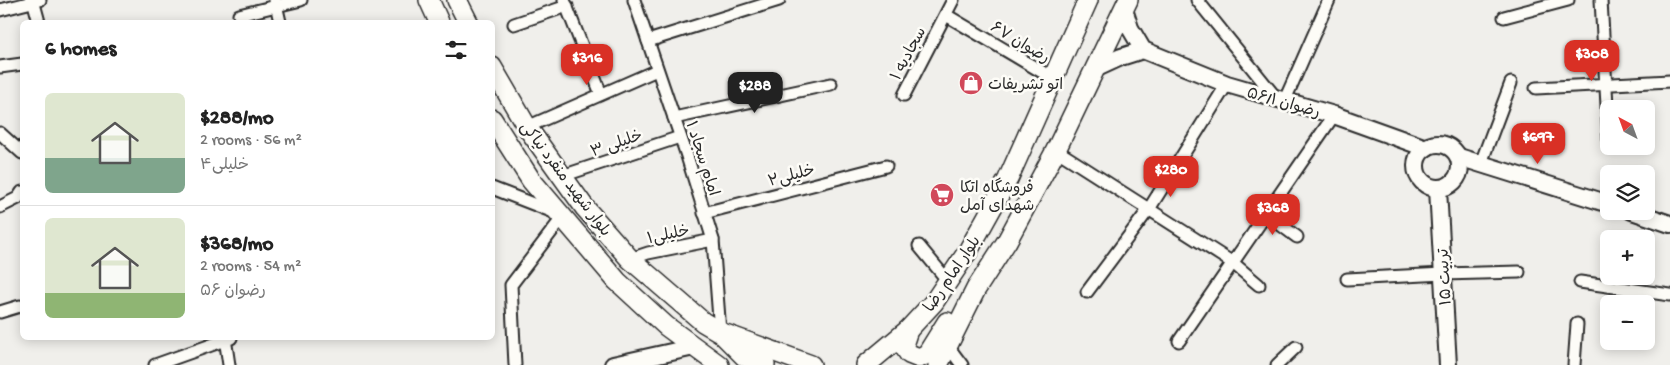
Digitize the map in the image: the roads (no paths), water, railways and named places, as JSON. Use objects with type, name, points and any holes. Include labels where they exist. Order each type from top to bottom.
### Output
[{"type":"main road","points":[[429,0],[438,20]]},
{"type":"main road","points":[[456,0],[467,20]]},
{"type":"main road","name":"بلوار امام رضا","points":[[866,365],[908,330],[934,302],[968,251],[1008,179],[1088,0]]},
{"type":"main road","name":"بلوار امام رضا","points":[[938,365],[976,289],[1007,241],[1056,150],[1126,4]]},
{"type":"main road","name":"بلوار شهید منفرد نیاکی","points":[[495,71],[527,127],[585,208],[630,259],[679,304],[702,322],[720,332],[811,365]]},
{"type":"main road","name":"بلوار شهید منفرد نیاکی","points":[[495,124],[531,180],[617,281],[666,326],[719,365]]},
{"type":"main road","points":[[908,330],[903,345],[909,354],[919,358],[926,354],[944,325],[976,289]]},
{"type":"main road","points":[[720,332],[744,356],[765,365]]},
{"type":"street","points":[[239,14],[275,3],[301,0]]},
{"type":"street","name":"امام سجاد ۱","points":[[634,0],[713,240],[720,332]]},
{"type":"street","points":[[648,41],[779,0]]},
{"type":"street","name":"سجادیه ۱","points":[[904,94],[953,0]]},
{"type":"street","points":[[1197,0],[1281,100],[1329,0]]},
{"type":"street","points":[[1504,17],[1568,0]]},
{"type":"street","points":[[1601,0],[1606,100]]},
{"type":"street","points":[[0,10],[36,1],[39,20]]},
{"type":"street","points":[[275,3],[279,20]]},
{"type":"street","points":[[514,24],[566,3],[601,94]]},
{"type":"street","points":[[1095,69],[1121,57],[1143,50],[1130,28],[1126,4]]},
{"type":"street","name":"رضوان ۶۷","points":[[946,14],[1054,79]]},
{"type":"street","name":"رضوان ۵۶/۱","points":[[1143,50],[1227,84],[1334,115],[1426,148]]},
{"type":"street","points":[[0,67],[20,64]]},
{"type":"street","points":[[527,127],[657,70]]},
{"type":"street","points":[[1536,88],[1670,81]]},
{"type":"street","points":[[1481,163],[1511,83]]},
{"type":"street","points":[[674,118],[830,84]]},
{"type":"street","points":[[1087,292],[1149,209],[1227,84]]},
{"type":"street","points":[[1179,341],[1334,115]]},
{"type":"street","points":[[0,133],[20,151]]},
{"type":"street","name":"خلیلی ۳","points":[[562,176],[680,137]]},
{"type":"street","points":[[1438,144],[1450,147],[1459,157],[1461,168],[1457,178],[1449,186],[1438,189],[1427,186],[1419,178],[1416,167],[1418,156],[1426,148],[1438,144]]},
{"type":"street","points":[[1056,150],[1233,263],[1259,285]]},
{"type":"street","points":[[1459,157],[1600,201]]},
{"type":"street","name":"خلیلی۲","points":[[704,213],[886,166]]},
{"type":"street","points":[[495,189],[560,216],[511,285],[515,365]]},
{"type":"street","name":"تربیت ۱۵","points":[[1438,189],[1448,365]]},
{"type":"street","points":[[0,207],[18,198],[20,195]]},
{"type":"street","points":[[1266,214],[1296,237]]},
{"type":"street","points":[[1655,219],[1670,224]]},
{"type":"street","name":"خلیلی۱","points":[[630,259],[648,253],[713,240]]},
{"type":"street","points":[[919,246],[948,280]]},
{"type":"street","points":[[1347,279],[1520,272]]},
{"type":"street","points":[[1580,282],[1670,295]]},
{"type":"street","points":[[0,312],[20,306]]},
{"type":"street","points":[[1574,365],[1578,324]]},
{"type":"street","points":[[155,365],[222,340]]},
{"type":"street","points":[[227,340],[229,365]]},
{"type":"street","points":[[947,345],[962,365]]},
{"type":"street","points":[[1277,365],[1296,346]]},
{"type":"street","points":[[613,365],[694,347]]},
{"type":"place","name":"اتو تشریفات","points":[[971,83]]},
{"type":"place","name":"فروشگاه اتکا شهدای آمل","points":[[942,195]]}]
